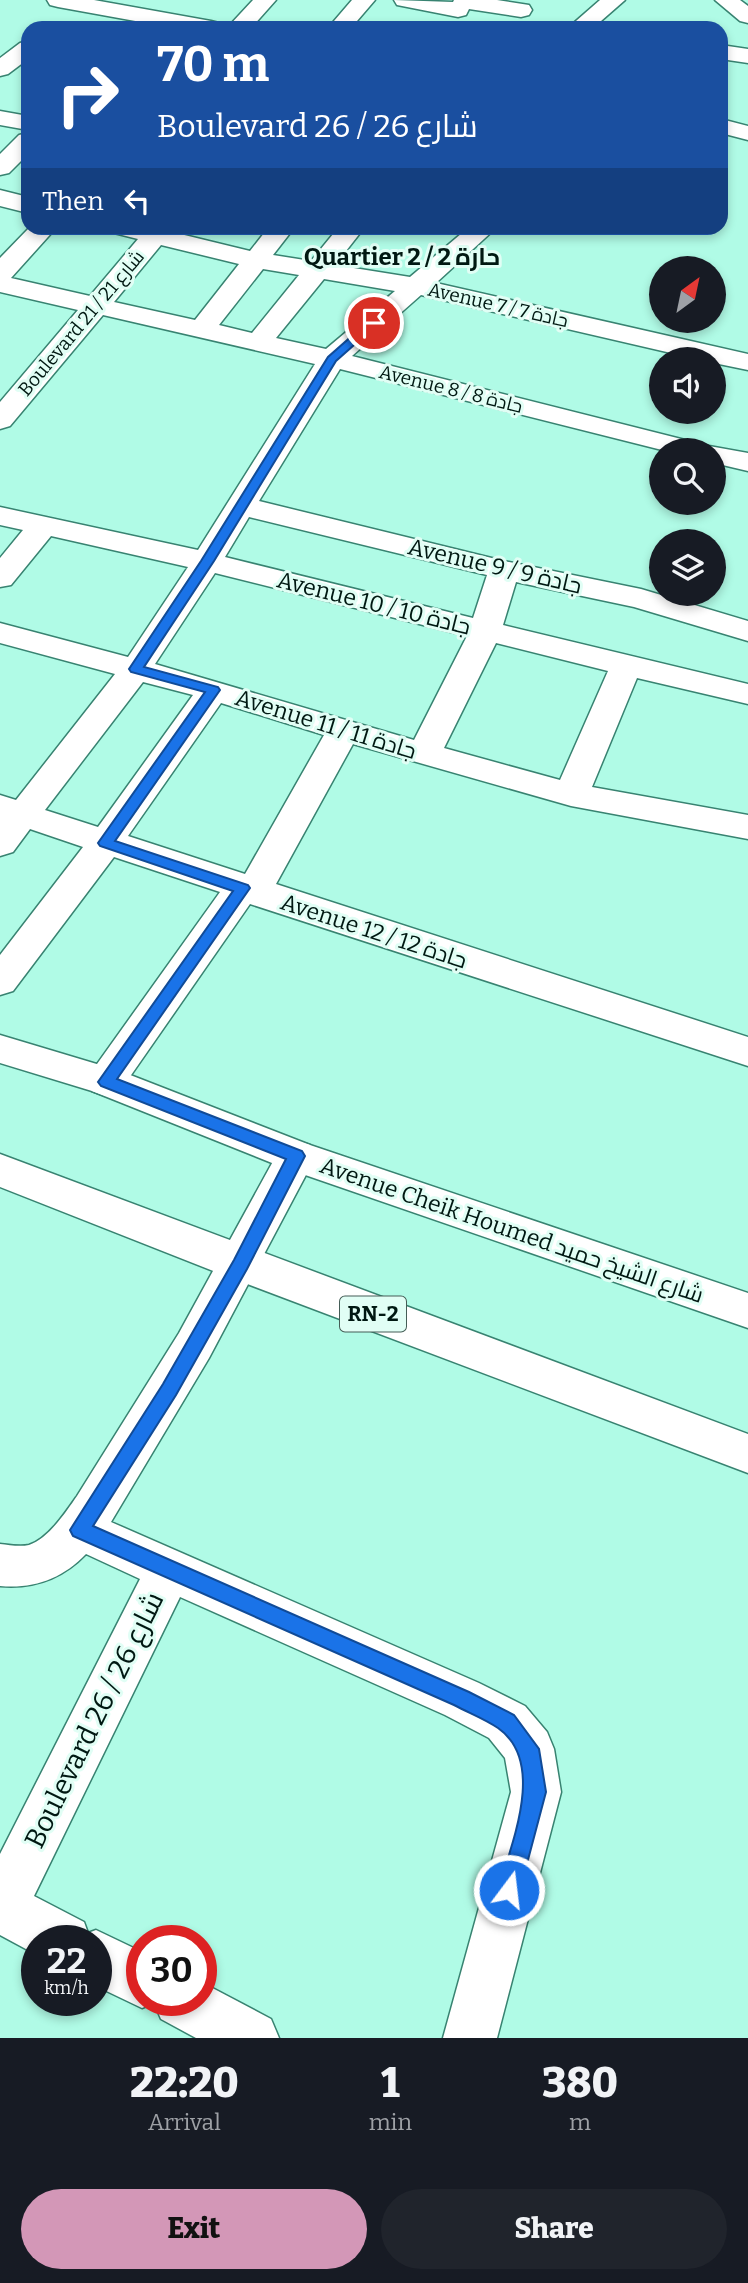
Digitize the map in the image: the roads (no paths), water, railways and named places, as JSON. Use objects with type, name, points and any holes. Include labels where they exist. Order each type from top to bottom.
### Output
[{"type":"street","points":[[245,21],[265,0]]},
{"type":"street","points":[[346,21],[365,0]]},
{"type":"street","points":[[405,0],[462,4],[520,13]]},
{"type":"street","points":[[589,21],[614,0]]},
{"type":"street","points":[[726,0],[748,16]]},
{"type":"street","points":[[61,10],[87,2],[139,21]]},
{"type":"street","points":[[447,21],[462,4]]},
{"type":"street","points":[[0,69],[19,52]]},
{"type":"street","points":[[728,53],[748,56]]},
{"type":"street","points":[[0,118],[21,122]]},
{"type":"street","points":[[728,128],[748,133]]},
{"type":"street","points":[[0,168],[21,147]]},
{"type":"street","points":[[0,198],[21,203]]},
{"type":"street","points":[[0,274],[36,235]]},
{"type":"street","name":"Boulevard 21 / شارع 21","points":[[0,420],[156,235]]},
{"type":"street","name":"Avenue 7 / جادة 7","points":[[172,235],[256,260],[416,286],[748,362]]},
{"type":"street","points":[[200,331],[276,235]]},
{"type":"street","points":[[258,343],[345,235]]},
{"type":"street","points":[[0,844],[11,811],[136,669],[207,561],[332,359],[475,235]]},
{"type":"street","name":"Avenue 8 / جادة 8","points":[[0,284],[332,359],[649,438]]},
{"type":"street","points":[[726,457],[748,462]]},
{"type":"street","name":"Avenue 9 / جادة 9","points":[[241,506],[641,599],[748,631]]},
{"type":"street","name":"Avenue 10 / جادة 10","points":[[0,516],[207,561],[485,632],[748,694]]},
{"type":"street","points":[[0,578],[44,525]]},
{"type":"street","points":[[424,754],[485,632],[504,569]]},
{"type":"street","name":"Avenue 11 / جادة 11","points":[[0,633],[213,690],[571,795],[748,827]]},
{"type":"street","points":[[571,795],[626,666]]},
{"type":"street","points":[[0,982],[105,843],[213,690]]},
{"type":"street","points":[[106,1082],[248,890],[344,730]]},
{"type":"street","name":"Avenue 12 / جادة 12","points":[[11,811],[748,1052]]},
{"type":"street","name":"Avenue Cheik Houmed شارع الشيخ حميد","points":[[0,1049],[106,1082],[296,1156],[748,1311]]},
{"type":"street","points":[[0,1565],[27,1568],[49,1558],[80,1530],[169,1390],[240,1265],[296,1156]]},
{"type":"street","name":"RN-2","points":[[0,1170],[240,1265],[748,1454]]},
{"type":"street","points":[[80,1530],[462,1699],[507,1722],[529,1749],[536,1792],[470,2038]]},
{"type":"street","name":"Boulevard 26 / شارع 26","points":[[0,1908],[169,1570]]},
{"type":"street","points":[[0,1908],[33,1925]]},
{"type":"street","points":[[210,2016],[252,2038]]},
{"type":"district","name":"Quartier 2 / حارة 2","points":[[402,257]]}]
